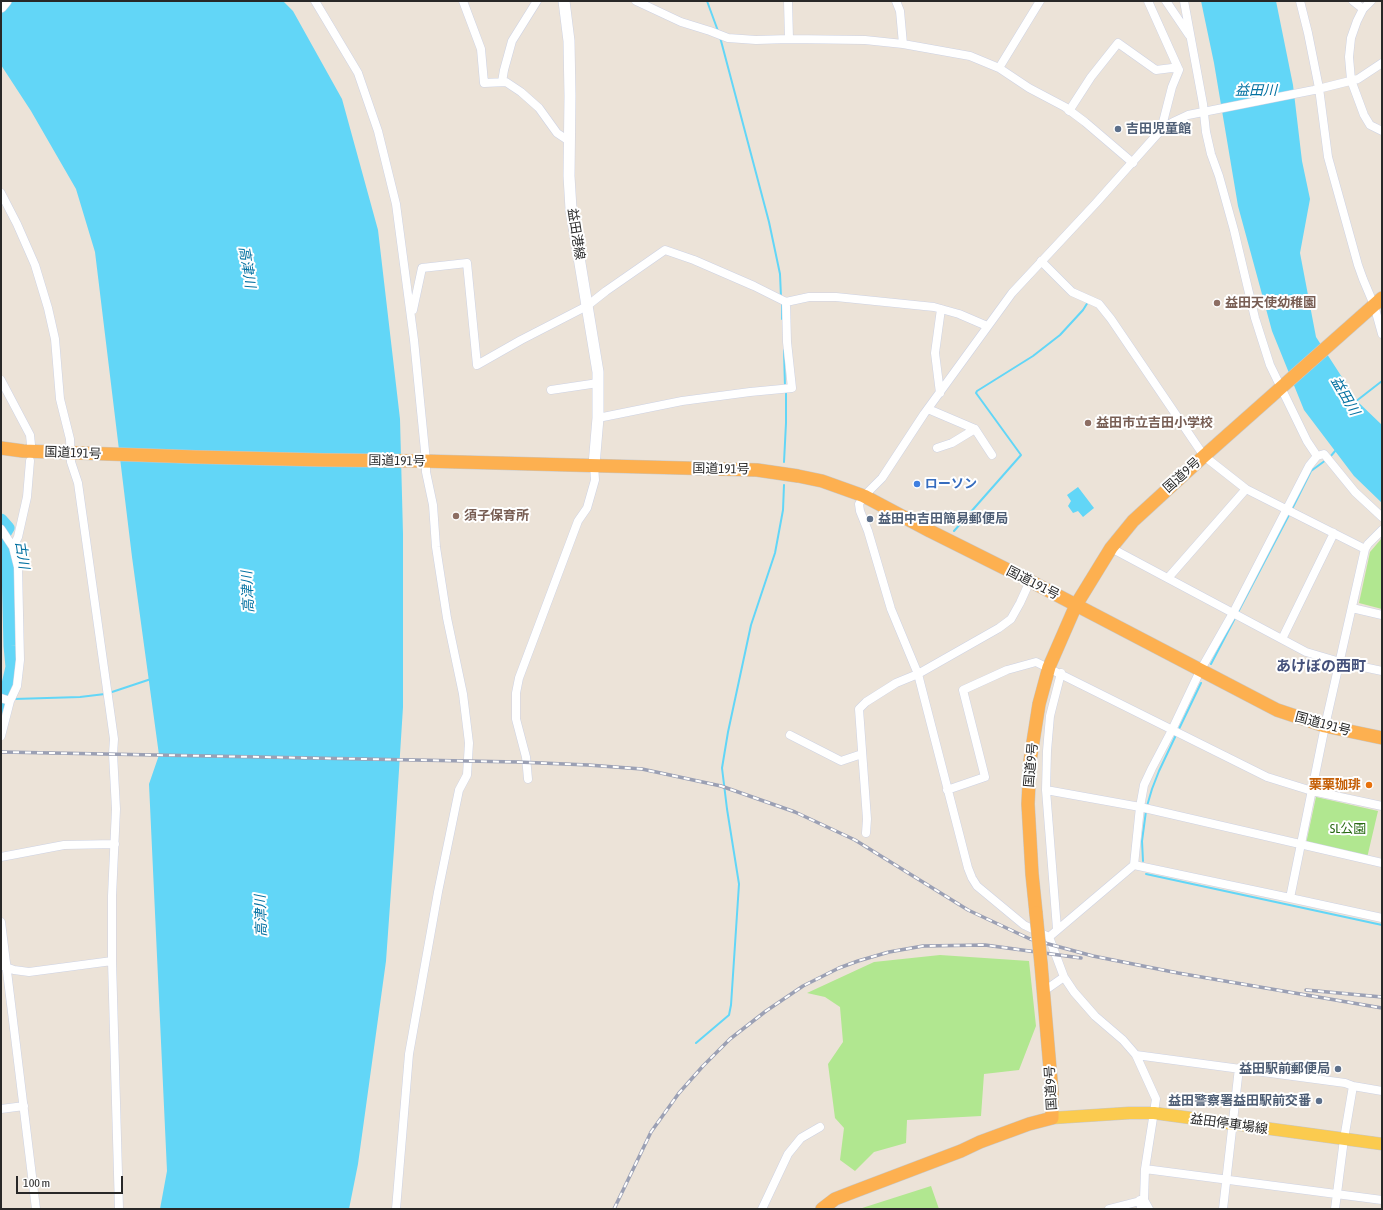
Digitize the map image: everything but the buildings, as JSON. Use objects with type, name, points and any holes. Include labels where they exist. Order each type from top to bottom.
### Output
[{"type":"highway","name":"国道9号","points":[[822,1209],[835,1200],[853,1192],[961,1151],[980,1142],[1029,1124],[1052,1118],[1052,1092],[1044,991],[1032,874],[1028,804],[1030,762],[1039,704],[1049,667],[1076,605],[1111,548],[1133,521],[1375,304]]},
{"type":"highway","name":"国道191号","points":[[1,448],[22,451],[73,453],[757,470],[822,481],[864,496],[1277,710],[1325,726],[1382,738]]},
{"type":"main road","points":[[1,7],[6,1]]},
{"type":"main road","name":"益田港線","points":[[564,1],[569,41],[569,176],[571,209],[598,372],[598,418],[594,466]]},
{"type":"main road","name":"益田停車場線","points":[[1052,1118],[1129,1113],[1154,1113],[1232,1125],[1382,1144]]},
{"type":"street","points":[[315,1],[358,73],[378,131],[396,204],[412,317],[424,461],[433,505],[436,547],[447,618],[463,694],[469,743],[467,774],[459,790],[438,892],[409,1054],[396,1209]]},
{"type":"street","points":[[463,1],[481,49],[484,83],[506,82],[521,92],[539,108],[557,133],[569,141]]},
{"type":"street","points":[[502,82],[512,41],[536,1]]},
{"type":"street","points":[[636,1],[681,22],[728,38],[756,40],[789,38],[866,40],[902,44],[970,56],[998,68],[1029,88],[1069,110],[1133,163]]},
{"type":"street","points":[[788,1],[789,38]]},
{"type":"street","points":[[896,1],[900,11],[902,44]]},
{"type":"street","points":[[998,68],[1040,1]]},
{"type":"street","points":[[1148,1],[1179,70],[1172,87],[1161,130]]},
{"type":"street","points":[[1166,1],[1191,39]]},
{"type":"street","points":[[1184,1],[1206,110],[1206,132],[1211,154],[1220,176],[1255,318],[1270,365],[1282,386],[1307,441],[1317,456]]},
{"type":"street","points":[[1300,1],[1308,33],[1328,157],[1358,265],[1375,304],[1382,334]]},
{"type":"street","points":[[1353,1],[1363,9]]},
{"type":"street","points":[[1371,1],[1363,9],[1357,21],[1351,38],[1349,57],[1351,80],[1364,115],[1370,125],[1379,131],[1382,131]]},
{"type":"street","points":[[1069,110],[1091,77],[1118,43],[1156,70],[1172,68],[1179,70]]},
{"type":"street","points":[[1142,1203],[1145,1169],[1156,1100],[1136,1055],[1123,1040],[1095,1016],[1074,992],[1064,977],[1049,937],[1024,925],[977,886],[972,878],[968,868],[918,674],[891,609],[859,504],[864,496],[882,478],[928,409],[1012,293],[1133,163],[1161,130],[1188,115],[1206,110],[1316,89],[1358,79],[1382,63]]},
{"type":"street","points":[[1,193],[35,264],[48,308],[55,339],[60,399],[73,453],[71,462],[78,483],[114,739],[113,754],[116,809],[112,896],[112,961],[119,1209]]},
{"type":"street","points":[[412,317],[422,268],[467,263],[477,365],[521,340],[587,306],[665,250],[694,260],[754,286],[786,302],[809,297],[836,297],[941,309],[959,314],[987,326]]},
{"type":"street","points":[[1041,261],[1072,292],[1099,304],[1111,319],[1204,456],[1246,489],[1365,549]]},
{"type":"street","points":[[598,418],[682,401],[792,388],[786,302]]},
{"type":"street","points":[[940,393],[935,353],[941,309]]},
{"type":"street","points":[[1,380],[30,435],[31,445]]},
{"type":"street","points":[[550,390],[598,382]]},
{"type":"street","points":[[928,409],[975,429],[992,455]]},
{"type":"street","points":[[937,448],[952,443],[975,429]]},
{"type":"street","points":[[1049,937],[1134,865],[1140,807],[1144,785],[1200,671],[1233,613],[1309,466],[1317,456],[1324,454],[1355,492],[1382,517]]},
{"type":"street","points":[[13,548],[18,537],[27,497],[30,462]]},
{"type":"street","points":[[528,779],[526,758],[516,719],[516,693],[519,678],[578,521],[587,508],[595,480],[594,466]]},
{"type":"street","points":[[1168,578],[1246,489]]},
{"type":"street","points":[[1,529],[13,548],[18,567],[20,660],[17,686],[10,701],[1,736]]},
{"type":"street","points":[[1290,898],[1325,726],[1365,549],[1382,530]]},
{"type":"street","points":[[1282,639],[1334,533]]},
{"type":"street","points":[[1111,548],[1306,652],[1382,672]]},
{"type":"street","points":[[866,833],[867,819],[859,709],[866,702],[896,683],[918,674],[999,628],[1011,619],[1020,604],[1030,581]]},
{"type":"street","points":[[1352,608],[1382,615]]},
{"type":"street","points":[[948,790],[985,777],[963,690],[1007,670],[1036,662],[1049,667],[1266,777],[1312,791],[1382,806]]},
{"type":"street","points":[[1057,929],[1046,790],[1050,716],[1061,673]]},
{"type":"street","points":[[1,698],[10,701]]},
{"type":"street","points":[[790,735],[841,761],[862,754]]},
{"type":"street","points":[[1046,790],[1140,807],[1382,863]]},
{"type":"street","points":[[1,857],[64,845],[114,844]]},
{"type":"street","points":[[1134,865],[1382,918]]},
{"type":"street","points":[[1,922],[4,966],[24,1106],[36,1209]]},
{"type":"street","points":[[4,966],[14,970],[29,972],[112,961]]},
{"type":"street","points":[[1044,991],[1064,977]]},
{"type":"street","points":[[1136,1055],[1346,1082],[1353,1086],[1382,1090]]},
{"type":"street","points":[[1223,1209],[1239,1068]]},
{"type":"street","points":[[1335,1209],[1344,1139],[1353,1086]]},
{"type":"street","points":[[1,1109],[24,1106]]},
{"type":"street","points":[[762,1209],[788,1154],[801,1138],[820,1127]]},
{"type":"street","points":[[1145,1169],[1382,1200]]},
{"type":"street","points":[[1109,1209],[1142,1203],[1150,1209]]},
{"type":"green space","points":[[1382,538],[1382,609],[1359,603],[1370,552]]},
{"type":"green space","name":"SL公園","points":[[1316,797],[1378,811],[1367,858],[1306,844]]},
{"type":"green space","points":[[940,955],[1029,961],[1036,1026],[1019,1070],[984,1074],[981,1116],[907,1120],[906,1143],[874,1152],[855,1171],[840,1160],[844,1128],[835,1118],[828,1064],[843,1042],[840,1007],[825,997],[807,993],[874,962]]},
{"type":"green space","points":[[931,1186],[939,1209],[859,1209]]},
{"type":"water","name":"高津川","points":[[1,1],[283,1],[293,11],[342,99],[378,230],[400,419],[403,534],[403,707],[386,961],[358,1164],[349,1209],[160,1209],[167,1171],[149,784],[159,755],[132,557],[95,252],[76,189],[31,111],[1,65]]},
{"type":"water","name":"益田川","points":[[1201,1],[1276,1],[1293,85],[1302,161],[1310,199],[1300,253],[1316,337],[1358,402],[1382,425],[1382,503],[1354,476],[1304,410],[1272,331],[1238,206],[1214,63]]},
{"type":"water","points":[[1078,487],[1094,508],[1083,517],[1078,511],[1073,513],[1068,506],[1071,501],[1067,495]]},
{"type":"waterway","points":[[707,1],[718,31]]},
{"type":"waterway","points":[[720,37],[769,222],[780,274],[781,297]]},
{"type":"waterway","points":[[782,302],[782,319]]},
{"type":"waterway","points":[[954,531],[1021,455],[976,393],[977,391],[1033,356],[1060,335],[1083,310],[1088,302]]},
{"type":"waterway","points":[[784,350],[785,387]]},
{"type":"waterway","points":[[1355,402],[1382,381]]},
{"type":"waterway","points":[[784,462],[786,391]]},
{"type":"waterway","points":[[1330,457],[1336,450]]},
{"type":"waterway","points":[[1292,509],[1311,471],[1326,460]]},
{"type":"waterway","points":[[696,1043],[729,1015],[731,1005],[739,884],[722,768],[728,732],[751,625],[775,553],[783,510],[784,485]]},
{"type":"waterway","points":[[1237,614],[1290,513]]},
{"type":"waterway","name":"古川","points":[[1,520],[8,528],[2,538],[8,565],[12,667],[4,702]]},
{"type":"waterway","points":[[1211,664],[1235,618]]},
{"type":"waterway","points":[[109,693],[151,679]]},
{"type":"waterway","points":[[1178,731],[1201,683]]},
{"type":"waterway","points":[[14,699],[80,697],[105,694]]},
{"type":"waterway","name":"古川","points":[[1,717],[4,702]]},
{"type":"waterway","points":[[1147,806],[1159,771],[1176,735]]},
{"type":"waterway","points":[[1143,861],[1142,841],[1146,811]]},
{"type":"waterway","points":[[1146,874],[1382,925]]},
{"type":"railway","points":[[1,752],[518,762],[642,769],[721,786],[795,812],[855,840],[968,910],[1030,939],[1093,956],[1178,973],[1382,1008]]},
{"type":"railway","points":[[614,1209],[651,1132],[679,1093],[730,1039],[766,1011],[803,986],[839,968],[858,961],[889,952],[923,946],[985,945],[1081,958]]},
{"type":"railway","points":[[1306,990],[1382,997]]},
{"type":"place","name":"吉田児童館","points":[[1118,129]]},
{"type":"place","name":"益田天使幼稚園","points":[[1217,303]]},
{"type":"place","name":"益田市立吉田小学校","points":[[1088,423]]},
{"type":"place","name":"ローソン","points":[[917,484]]},
{"type":"place","name":"須子保育所","points":[[456,516]]},
{"type":"place","name":"益田中吉田簡易郵便局","points":[[870,519]]},
{"type":"place","name":"栗栗珈琲","points":[[1369,785]]},
{"type":"place","name":"益田駅前郵便局","points":[[1338,1069]]},
{"type":"place","name":"益田警察署益田駅前交番","points":[[1319,1101]]},
{"type":"district","name":"あけぼの西町","points":[[1321,666]]}]
